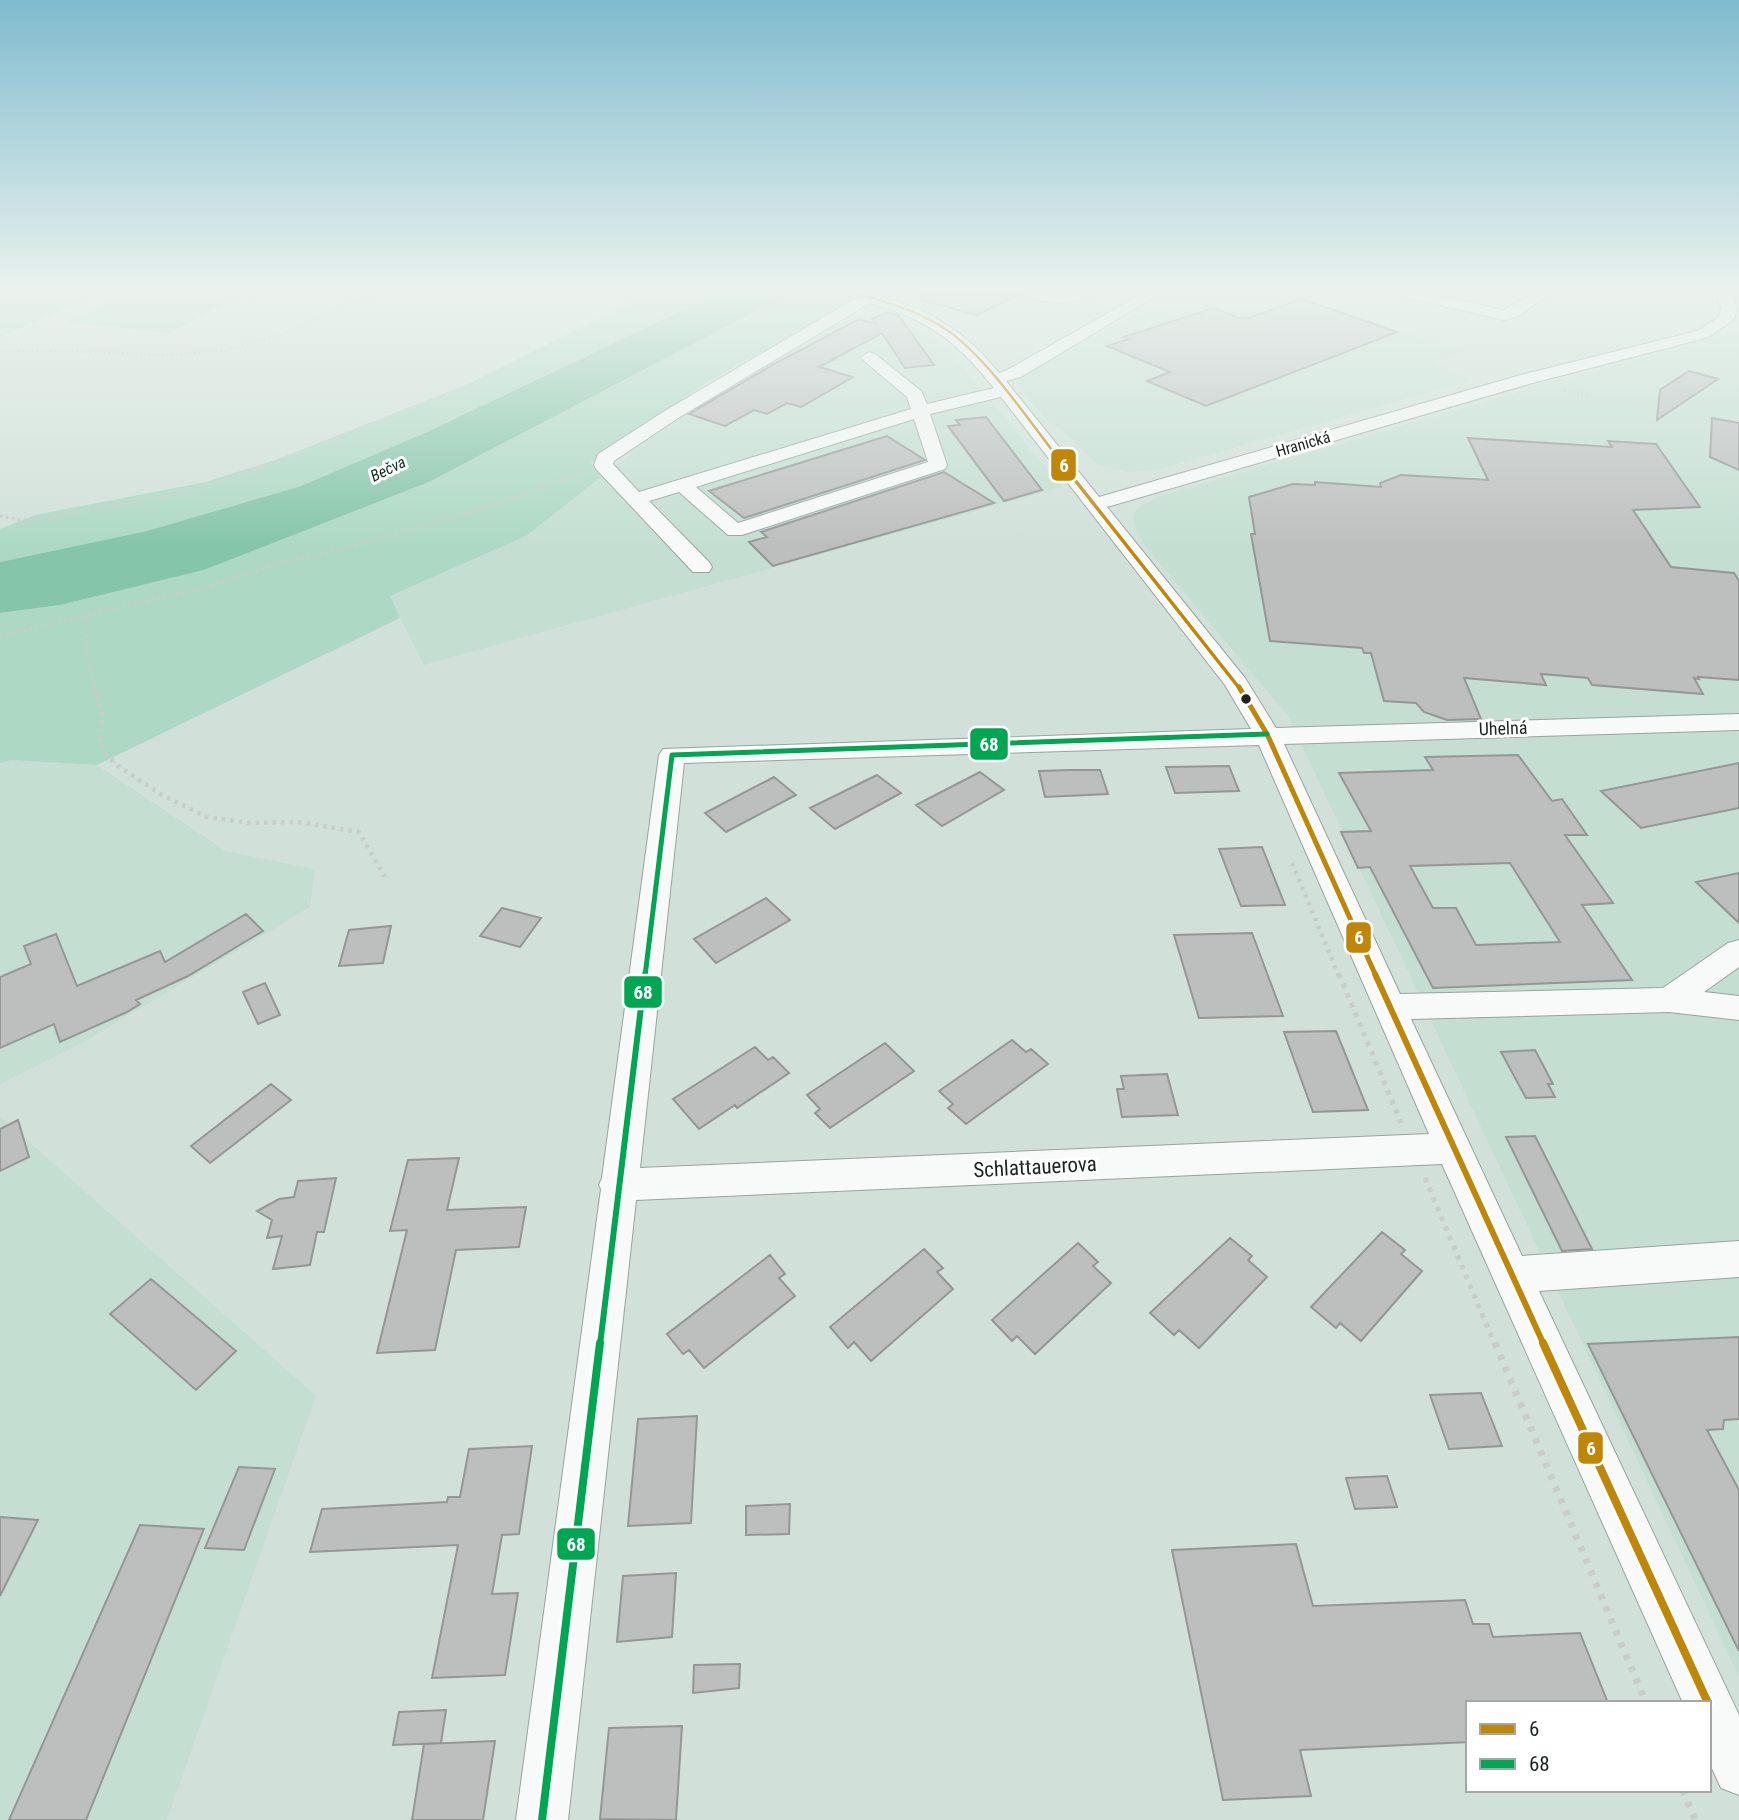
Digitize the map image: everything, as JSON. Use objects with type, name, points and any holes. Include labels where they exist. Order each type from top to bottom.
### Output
[{"type":"street","points":[[701,567],[603,465],[610,454],[730,378]]},
{"type":"street","points":[[682,485],[735,531],[938,465],[915,395],[894,378]]},
{"type":"street","points":[[994,378],[1236,683],[1267,734],[1453,1148],[1708,1701]]},
{"type":"street","points":[[636,499],[921,412],[1000,385],[1009,378]]},
{"type":"street","name":"Hranická","points":[[1093,505],[1531,378]]},
{"type":"street","name":"Uhelná","points":[[617,1185],[672,755],[1267,734],[1739,722]]},
{"type":"street","points":[[1669,1000],[1739,951]]},
{"type":"street","points":[[1389,1007],[1669,1000],[1739,1008]]},
{"type":"street","name":"Schlattauerova","points":[[617,1185],[1453,1148]]},
{"type":"street","points":[[542,1820],[617,1185]]},
{"type":"street","points":[[1511,1275],[1739,1259]]},
{"type":"street","points":[[1711,1708],[1739,1770]]},
{"type":"path","points":[[0,516],[22,520],[45,519],[191,491],[242,475],[485,378]]},
{"type":"path","points":[[1563,390],[1590,396]]},
{"type":"path","points":[[0,636],[208,587],[279,563],[343,550],[446,520],[603,465]]},
{"type":"path","points":[[88,617],[86,653],[103,713],[100,741],[106,754],[118,766],[162,795],[207,817],[249,823],[298,822],[359,832],[385,877]]},
{"type":"path","points":[[1289,856],[1402,1126]]},
{"type":"path","points":[[1423,1173],[1645,1701]]},
{"type":"path","points":[[1684,1792],[1695,1820]]},
{"type":"shaded area","points":[[480,378],[541,378],[427,432],[301,486],[147,531],[0,562],[0,529],[35,515],[206,482],[275,460]]},
{"type":"shaded area","points":[[628,378],[715,378],[591,463],[601,477],[526,536],[390,596],[400,618],[97,765],[11,760],[0,763],[0,613],[60,605],[204,570],[429,482]]},
{"type":"shaded area","points":[[739,378],[972,378],[1062,487],[424,665],[389,596],[526,536],[653,436]]},
{"type":"shaded area","points":[[1020,378],[1471,380],[1156,470],[1128,472],[1097,464],[1063,431],[1048,422],[1015,381]]},
{"type":"shaded area","points":[[1567,378],[1739,378],[1739,1677],[1288,716],[1142,542],[1133,520],[1135,511],[1163,495]]},
{"type":"shaded area","points":[[11,760],[97,765],[226,851],[315,869],[310,907],[82,1043],[0,1084],[0,763]]},
{"type":"shaded area","points":[[0,1116],[316,1396],[167,1820],[0,1820]]},
{"type":"water","name":"Bečva","points":[[541,378],[628,378],[429,482],[204,570],[60,605],[0,613],[0,562],[147,531],[301,486],[427,432]]},
{"type":"building","points":[[750,378],[851,378],[801,407],[787,403],[767,414],[754,410],[725,426],[689,414]]},
{"type":"building","points":[[1155,378],[1278,378],[1206,406],[1147,381]]},
{"type":"building","points":[[1678,378],[1718,379],[1657,420],[1660,390]]},
{"type":"building","points":[[986,417],[1042,490],[1004,501],[948,426],[960,425],[956,420]]},
{"type":"building","points":[[1712,418],[1739,423],[1739,470],[1710,457]]},
{"type":"building","points":[[887,436],[925,460],[744,518],[709,491]]},
{"type":"building","points":[[1468,438],[1612,447],[1608,441],[1656,444],[1700,507],[1633,510],[1671,567],[1734,573],[1739,581],[1739,680],[1694,678],[1703,694],[1592,685],[1588,678],[1541,674],[1546,685],[1464,678],[1481,719],[1447,720],[1424,712],[1416,703],[1384,701],[1371,653],[1364,653],[1362,648],[1270,641],[1251,534],[1255,534],[1249,497],[1293,484],[1315,485],[1315,482],[1381,487],[1380,483],[1401,475],[1488,480]]},
{"type":"building","points":[[944,472],[994,503],[773,566],[749,542],[767,537],[761,532]]},
{"type":"building","points":[[1518,755],[1552,801],[1562,799],[1587,835],[1565,835],[1613,903],[1582,905],[1632,980],[1433,988],[1370,867],[1358,868],[1341,832],[1371,831],[1339,773],[1433,770],[1425,757]],"holes":[[[1510,863],[1560,942],[1476,945],[1456,908],[1433,908],[1410,866]]]},
{"type":"building","points":[[1739,763],[1739,808],[1641,828],[1601,791]]},
{"type":"building","points":[[1229,766],[1239,791],[1175,793],[1166,767]]},
{"type":"building","points":[[1100,770],[1108,794],[1045,797],[1039,771]]},
{"type":"building","points":[[980,772],[1004,790],[942,826],[916,805]]},
{"type":"building","points":[[877,775],[901,793],[835,829],[810,808]]},
{"type":"building","points":[[774,777],[796,795],[726,832],[705,813]]},
{"type":"building","points":[[1262,847],[1285,905],[1241,906],[1219,849]]},
{"type":"building","points":[[1739,873],[1739,923],[1696,882]]},
{"type":"building","points":[[766,898],[790,920],[716,963],[694,939]]},
{"type":"building","points":[[502,908],[541,918],[520,947],[480,936]]},
{"type":"building","points":[[246,914],[263,931],[188,976],[136,1000],[140,1004],[127,1012],[60,1042],[54,1024],[0,1048],[0,977],[31,964],[24,946],[56,934],[77,986],[160,951],[165,962]]},
{"type":"building","points":[[391,926],[383,963],[339,966],[349,930]]},
{"type":"building","points":[[1252,933],[1283,1016],[1199,1018],[1174,935]]},
{"type":"building","points":[[265,983],[280,1015],[258,1024],[243,992]]},
{"type":"building","points":[[1336,1031],[1368,1110],[1313,1112],[1284,1032]]},
{"type":"building","points":[[1012,1040],[1026,1052],[1031,1049],[1048,1064],[966,1124],[948,1108],[953,1104],[939,1091]]},
{"type":"building","points":[[885,1043],[914,1071],[830,1128],[815,1113],[820,1109],[807,1095]]},
{"type":"building","points":[[755,1047],[768,1060],[773,1057],[789,1073],[737,1108],[735,1105],[699,1129],[673,1099]]},
{"type":"building","points":[[1535,1050],[1553,1084],[1548,1084],[1555,1097],[1526,1098],[1501,1052]]},
{"type":"building","points":[[1167,1074],[1178,1115],[1122,1117],[1117,1089],[1124,1089],[1121,1076]]},
{"type":"building","points":[[271,1084],[291,1100],[210,1163],[191,1146]]},
{"type":"building","points":[[18,1120],[29,1157],[0,1171],[0,1129]]},
{"type":"building","points":[[1535,1136],[1592,1249],[1562,1251],[1506,1137]]},
{"type":"building","points":[[459,1158],[447,1210],[526,1207],[519,1247],[456,1250],[435,1350],[377,1353],[407,1230],[390,1231],[408,1160]]},
{"type":"building","points":[[336,1178],[324,1232],[317,1232],[310,1265],[273,1269],[282,1236],[267,1238],[272,1220],[257,1211],[279,1199],[294,1197],[298,1181]]},
{"type":"building","points":[[1382,1232],[1405,1250],[1401,1254],[1422,1271],[1361,1341],[1340,1323],[1336,1328],[1311,1307]]},
{"type":"building","points":[[1230,1238],[1252,1256],[1248,1260],[1267,1277],[1199,1348],[1179,1330],[1174,1335],[1150,1313]]},
{"type":"building","points":[[1078,1243],[1098,1262],[1093,1266],[1111,1283],[1035,1354],[1017,1336],[1012,1341],[992,1320]]},
{"type":"building","points":[[924,1249],[943,1268],[937,1272],[953,1289],[871,1361],[854,1342],[848,1348],[830,1327]]},
{"type":"building","points":[[770,1255],[785,1274],[779,1278],[795,1296],[704,1368],[689,1350],[683,1354],[667,1334]]},
{"type":"building","points":[[151,1279],[236,1351],[196,1390],[110,1314]]},
{"type":"building","points":[[1739,1337],[1739,1419],[1724,1420],[1723,1429],[1707,1430],[1739,1490],[1739,1651],[1588,1344]]},
{"type":"building","points":[[1481,1393],[1502,1446],[1449,1449],[1430,1395]]},
{"type":"building","points":[[697,1416],[691,1523],[628,1526],[638,1419]]},
{"type":"building","points":[[532,1446],[519,1534],[502,1535],[492,1594],[518,1593],[505,1675],[432,1678],[458,1545],[310,1552],[322,1509],[447,1502],[448,1497],[460,1497],[469,1449]]},
{"type":"building","points":[[239,1467],[275,1469],[244,1550],[205,1548]]},
{"type":"building","points":[[1387,1476],[1397,1507],[1355,1509],[1346,1478]]},
{"type":"building","points":[[790,1504],[789,1534],[746,1535],[746,1506]]},
{"type":"building","points":[[0,1517],[38,1520],[0,1596]]},
{"type":"building","points":[[140,1525],[204,1529],[86,1820],[9,1820]]},
{"type":"building","points":[[1296,1544],[1313,1606],[1465,1600],[1473,1624],[1489,1624],[1493,1637],[1580,1633],[1607,1701],[1466,1701],[1466,1742],[1300,1750],[1311,1796],[1223,1800],[1172,1550]]},
{"type":"building","points":[[676,1573],[672,1637],[617,1642],[623,1576]]},
{"type":"building","points":[[740,1664],[739,1688],[693,1693],[694,1665]]},
{"type":"building","points":[[446,1710],[441,1743],[393,1745],[399,1712]]},
{"type":"building","points":[[682,1726],[676,1820],[600,1819],[609,1728]]},
{"type":"building","points":[[495,1741],[483,1820],[412,1820],[424,1744]]},
{"type":"transit line","name":"6","points":[[994,378],[1236,683],[1267,734],[1453,1148],[1707,1701]]},
{"type":"transit line","name":"68","points":[[542,1820],[672,755],[1267,734]]}]
